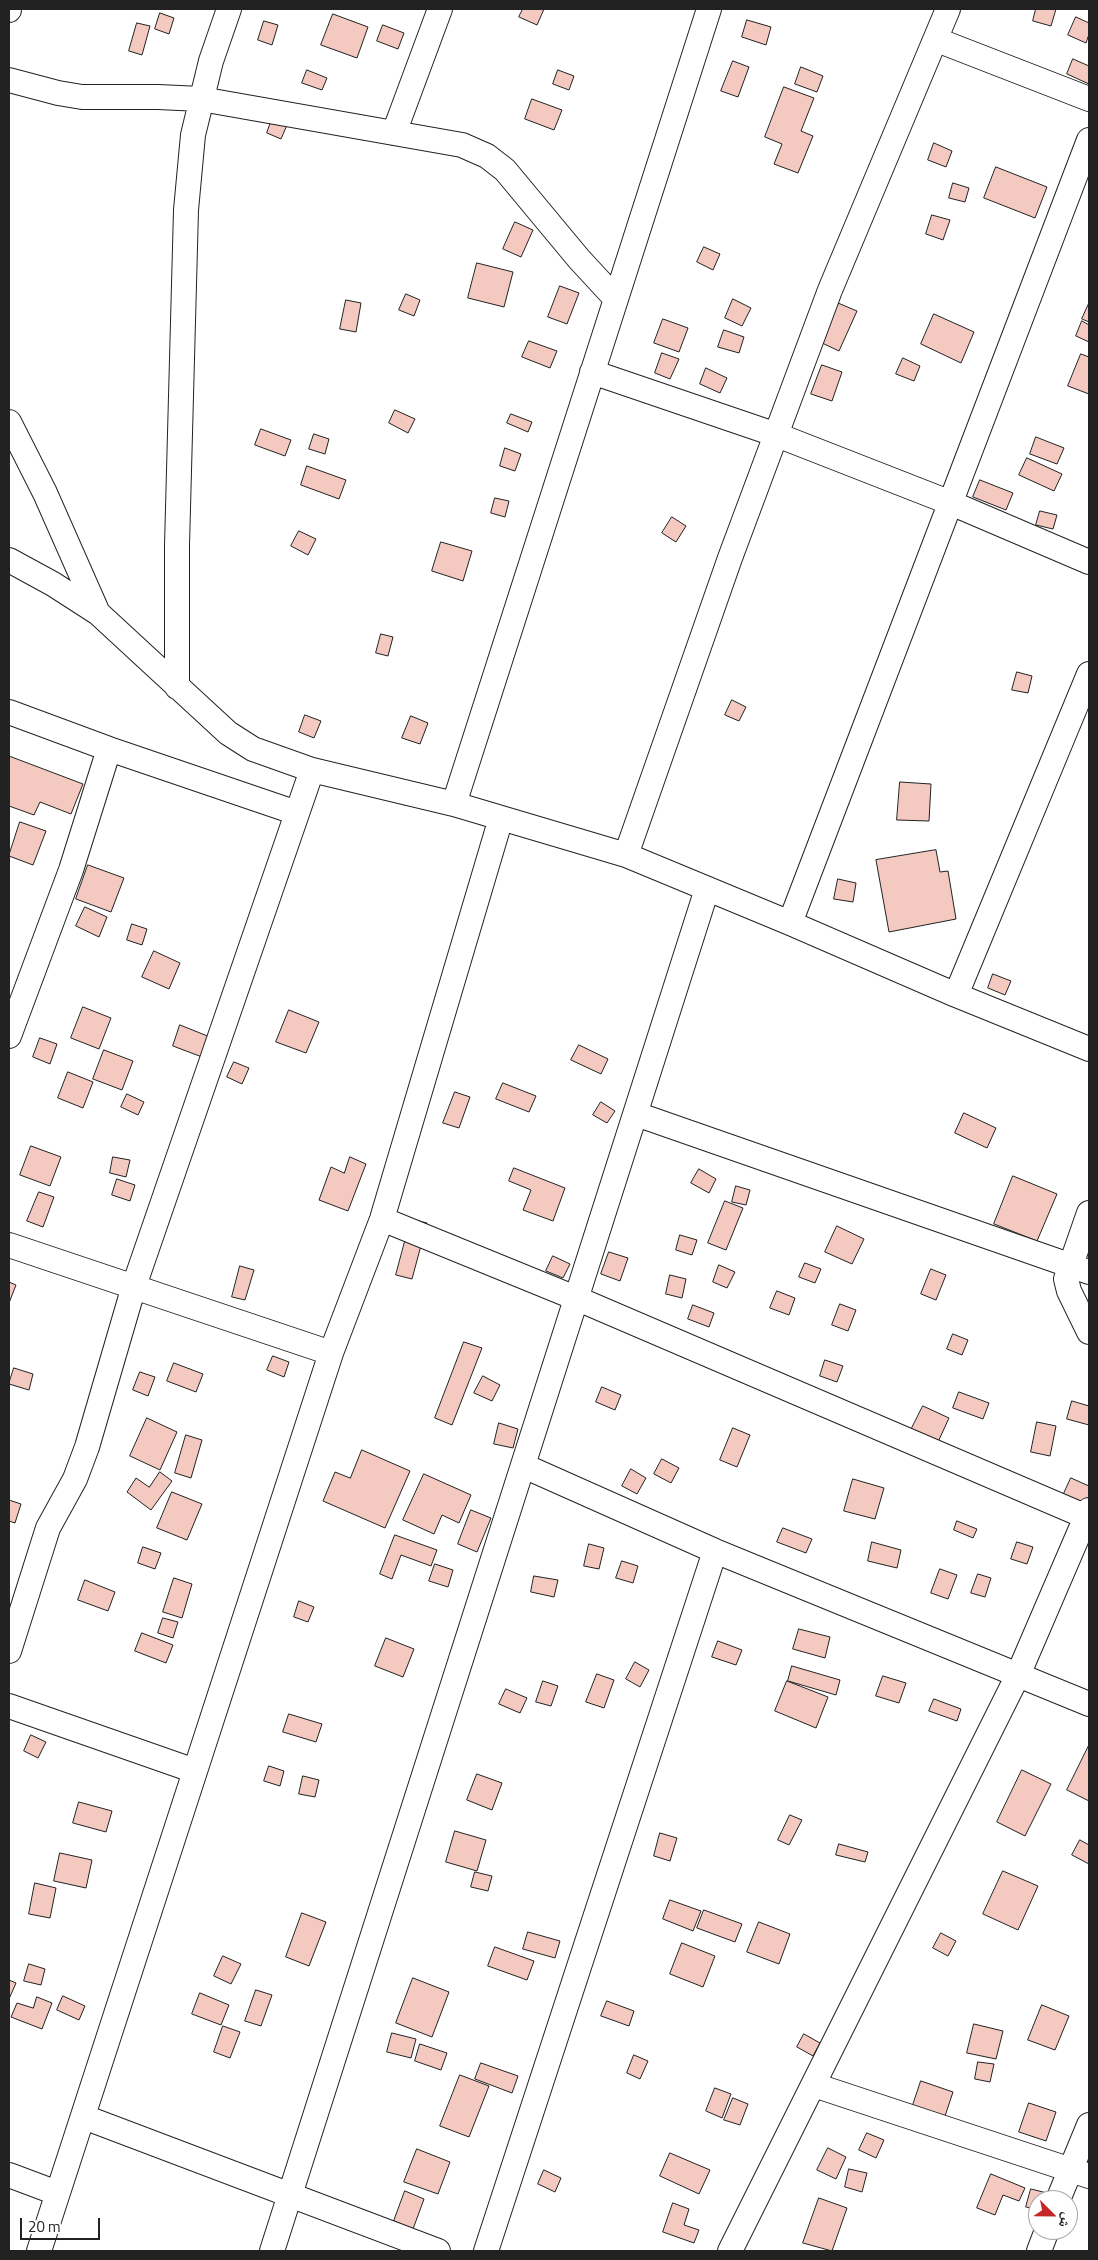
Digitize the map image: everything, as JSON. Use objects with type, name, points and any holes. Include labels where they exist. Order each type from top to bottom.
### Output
[{"type":"street","points":[[177,687],[176,545],[186,210],[193,135],[211,62],[229,9]]},
{"type":"street","points":[[394,133],[440,9]]},
{"type":"street","points":[[454,804],[709,9]]},
{"type":"street","points":[[626,855],[730,558],[830,290],[937,40],[948,9]]},
{"type":"street","points":[[937,40],[1089,99]]},
{"type":"street","points":[[9,80],[58,93],[82,97],[201,99],[462,145],[493,161],[505,170],[578,259],[616,299]]},
{"type":"street","points":[[790,923],[1089,140]]},
{"type":"street","points":[[592,372],[777,435],[951,503],[1089,562]]},
{"type":"street","points":[[9,422],[45,493],[98,613]]},
{"type":"street","points":[[9,560],[98,613],[177,687],[237,738],[253,749],[312,770],[454,804],[626,855],[956,995],[1089,1049]]},
{"type":"street","points":[[956,995],[1089,674]]},
{"type":"street","points":[[9,712],[109,749],[297,813]]},
{"type":"street","points":[[9,1036],[71,870],[109,749]]},
{"type":"street","points":[[9,1651],[48,1528],[75,1479],[87,1447],[134,1286],[312,770]]},
{"type":"street","points":[[39,2251],[331,1353],[382,1219],[501,818]]},
{"type":"street","points":[[272,2251],[578,1298],[707,889]]},
{"type":"street","points":[[636,1114],[1080,1268]]},
{"type":"street","points":[[1089,1213],[1080,1268],[1066,1279],[1066,1285],[1089,1332]]},
{"type":"street","points":[[382,1219],[578,1298],[1088,1515],[1018,1675],[730,2251]]},
{"type":"street","points":[[9,1245],[331,1353]]},
{"type":"street","points":[[524,1466],[715,1551],[1089,1704]]},
{"type":"street","points":[[486,2251],[715,1551]]},
{"type":"street","points":[[9,1706],[195,1771]]},
{"type":"street","points":[[814,2085],[1079,2173]]},
{"type":"street","points":[[84,2117],[438,2251]]},
{"type":"street","points":[[1066,2190],[1079,2173],[1089,2125]]},
{"type":"street","points":[[9,2175],[57,2193]]},
{"type":"building","points":[[523,9],[544,9],[537,25],[519,17]]},
{"type":"building","points":[[1036,9],[1056,9],[1051,26],[1033,21]]},
{"type":"building","points":[[160,13],[174,18],[169,34],[155,29]]},
{"type":"building","points":[[333,14],[368,27],[357,58],[321,45]]},
{"type":"building","points":[[1076,17],[1089,23],[1089,34],[1086,43],[1068,35]]},
{"type":"building","points":[[747,20],[771,27],[766,45],[742,37]]},
{"type":"building","points":[[264,21],[278,25],[272,45],[258,40]]},
{"type":"building","points":[[137,23],[150,26],[142,55],[129,51]]},
{"type":"building","points":[[383,25],[404,33],[398,49],[377,41]]},
{"type":"building","points":[[1073,59],[1089,66],[1089,84],[1067,74]]},
{"type":"building","points":[[733,61],[749,67],[738,97],[721,91]]},
{"type":"building","points":[[801,67],[823,76],[817,92],[795,84]]},
{"type":"building","points":[[307,70],[327,78],[322,90],[302,83]]},
{"type":"building","points":[[558,70],[574,76],[569,90],[553,84]]},
{"type":"building","points":[[784,87],[814,98],[801,131],[813,136],[798,173],[774,164],[782,144],[765,137]]},
{"type":"building","points":[[532,99],[562,110],[554,130],[525,119]]},
{"type":"building","points":[[272,119],[287,125],[281,139],[267,133]]},
{"type":"building","points":[[934,143],[952,151],[946,167],[928,160]]},
{"type":"building","points":[[996,167],[1047,187],[1035,218],[984,198]]},
{"type":"building","points":[[953,183],[969,188],[965,202],[949,198]]},
{"type":"building","points":[[932,215],[950,220],[943,240],[926,234]]},
{"type":"building","points":[[515,222],[533,230],[521,257],[503,249]]},
{"type":"building","points":[[704,247],[720,254],[713,270],[697,262]]},
{"type":"building","points":[[477,263],[513,272],[504,307],[468,298]]},
{"type":"building","points":[[560,286],[579,293],[567,324],[548,317]]},
{"type":"building","points":[[406,294],[420,300],[414,316],[399,310]]},
{"type":"building","points":[[733,299],[751,308],[742,326],[725,318]]},
{"type":"building","points":[[346,300],[361,303],[356,332],[340,329]]},
{"type":"building","points":[[838,303],[857,311],[839,351],[820,342]]},
{"type":"building","points":[[1089,303],[1089,322],[1082,319]]},
{"type":"building","points":[[934,314],[974,332],[961,363],[921,344]]},
{"type":"building","points":[[663,319],[688,328],[679,352],[654,343]]},
{"type":"building","points":[[1082,321],[1089,325],[1089,342],[1076,336]]},
{"type":"building","points":[[724,330],[744,337],[739,353],[718,347]]},
{"type":"building","points":[[529,341],[557,351],[550,368],[522,357]]},
{"type":"building","points":[[662,353],[679,359],[670,379],[655,373]]},
{"type":"building","points":[[1081,354],[1089,357],[1089,394],[1068,386]]},
{"type":"building","points":[[903,358],[920,366],[914,381],[896,374]]},
{"type":"building","points":[[822,365],[842,372],[832,401],[811,394]]},
{"type":"building","points":[[706,368],[727,378],[720,393],[700,384]]},
{"type":"building","points":[[395,410],[415,419],[408,433],[389,423]]},
{"type":"building","points":[[511,414],[532,422],[528,432],[507,423]]},
{"type":"building","points":[[261,429],[291,440],[285,456],[255,445]]},
{"type":"building","points":[[314,434],[329,439],[325,454],[309,449]]},
{"type":"building","points":[[1036,437],[1064,448],[1057,464],[1030,454]]},
{"type":"building","points":[[505,448],[521,454],[515,471],[500,466]]},
{"type":"building","points":[[1027,458],[1062,474],[1054,491],[1019,475]]},
{"type":"building","points":[[307,466],[346,480],[339,499],[301,485]]},
{"type":"building","points":[[980,480],[1013,493],[1006,510],[973,497]]},
{"type":"building","points":[[495,498],[509,501],[505,517],[491,513]]},
{"type":"building","points":[[1040,511],[1057,515],[1053,529],[1036,525]]},
{"type":"building","points":[[672,517],[686,526],[676,542],[662,533]]},
{"type":"building","points":[[299,531],[316,539],[308,555],[291,546]]},
{"type":"building","points":[[441,542],[472,551],[463,581],[432,571]]},
{"type":"building","points":[[381,634],[393,637],[388,656],[376,653]]},
{"type":"building","points":[[1017,672],[1032,676],[1028,693],[1012,690]]},
{"type":"building","points":[[732,700],[746,707],[739,721],[725,715]]},
{"type":"building","points":[[305,715],[321,721],[314,738],[299,732]]},
{"type":"building","points":[[411,716],[428,723],[420,744],[402,738]]},
{"type":"building","points":[[9,756],[83,784],[71,814],[40,802],[34,815],[9,806]]},
{"type":"building","points":[[900,782],[931,784],[929,821],[897,820]]},
{"type":"building","points":[[20,822],[46,831],[33,865],[9,856]]},
{"type":"building","points":[[936,850],[940,872],[948,871],[956,919],[889,932],[876,860]]},
{"type":"building","points":[[88,865],[124,878],[111,912],[76,899]]},
{"type":"building","points":[[838,879],[856,883],[853,902],[834,899]]},
{"type":"building","points":[[85,907],[107,917],[99,937],[76,926]]},
{"type":"building","points":[[132,924],[147,929],[142,945],[127,940]]},
{"type":"building","points":[[154,951],[180,963],[169,989],[142,977]]},
{"type":"building","points":[[993,974],[1011,981],[1005,995],[988,988]]},
{"type":"building","points":[[83,1007],[111,1018],[99,1049],[71,1038]]},
{"type":"building","points":[[289,1010],[319,1022],[306,1053],[276,1042]]},
{"type":"building","points":[[180,1025],[210,1037],[202,1057],[173,1046]]},
{"type":"building","points":[[40,1038],[57,1044],[50,1064],[33,1057]]},
{"type":"building","points":[[579,1045],[608,1059],[601,1074],[571,1060]]},
{"type":"building","points":[[104,1050],[133,1061],[122,1090],[93,1079]]},
{"type":"building","points":[[234,1062],[249,1068],[242,1084],[227,1077]]},
{"type":"building","points":[[68,1072],[93,1082],[83,1108],[58,1098]]},
{"type":"building","points":[[503,1083],[536,1096],[529,1112],[496,1099]]},
{"type":"building","points":[[455,1092],[470,1097],[459,1128],[443,1123]]},
{"type":"building","points":[[127,1094],[144,1102],[138,1115],[121,1107]]},
{"type":"building","points":[[601,1102],[615,1111],[607,1123],[593,1115]]},
{"type":"building","points":[[964,1113],[996,1128],[987,1148],[955,1133]]},
{"type":"building","points":[[31,1146],[61,1157],[50,1186],[20,1175]]},
{"type":"building","points":[[113,1157],[130,1160],[126,1177],[110,1173]]},
{"type":"building","points":[[350,1157],[366,1164],[348,1211],[319,1200],[331,1167],[344,1173]]},
{"type":"building","points":[[514,1168],[565,1188],[553,1221],[523,1210],[531,1190],[509,1181]]},
{"type":"building","points":[[699,1169],[716,1179],[709,1193],[691,1183]]},
{"type":"building","points":[[1013,1176],[1057,1194],[1037,1241],[994,1224]]},
{"type":"building","points":[[117,1179],[135,1185],[130,1201],[112,1195]]},
{"type":"building","points":[[736,1186],[750,1190],[746,1205],[732,1202]]},
{"type":"building","points":[[39,1192],[54,1197],[43,1227],[27,1221]]},
{"type":"building","points":[[725,1201],[743,1208],[726,1250],[708,1243]]},
{"type":"building","points":[[411,1219],[427,1223],[412,1279],[396,1275]]},
{"type":"building","points":[[837,1226],[864,1239],[852,1264],[825,1252]]},
{"type":"building","points":[[680,1235],[697,1240],[692,1255],[676,1250]]},
{"type":"building","points":[[609,1252],[628,1258],[620,1281],[601,1274]]},
{"type":"building","points":[[553,1256],[570,1264],[563,1278],[546,1271]]},
{"type":"building","points":[[805,1263],[821,1269],[815,1283],[799,1277]]},
{"type":"building","points":[[719,1265],[735,1272],[727,1288],[713,1282]]},
{"type":"building","points":[[240,1266],[254,1270],[245,1300],[232,1297]]},
{"type":"building","points":[[931,1269],[946,1275],[936,1300],[921,1294]]},
{"type":"building","points":[[670,1275],[686,1279],[682,1298],[666,1294]]},
{"type":"building","points":[[9,1282],[16,1285],[9,1303]]},
{"type":"building","points":[[777,1291],[795,1298],[789,1315],[770,1308]]},
{"type":"building","points":[[840,1304],[856,1310],[848,1331],[832,1325]]},
{"type":"building","points":[[693,1305],[714,1313],[709,1327],[688,1319]]},
{"type":"building","points":[[953,1334],[968,1340],[962,1355],[947,1349]]},
{"type":"building","points":[[464,1342],[482,1348],[452,1425],[435,1418]]},
{"type":"building","points":[[273,1356],[289,1362],[284,1377],[267,1370]]},
{"type":"building","points":[[825,1360],[843,1366],[837,1382],[820,1376]]},
{"type":"building","points":[[174,1363],[203,1374],[196,1392],[167,1381]]},
{"type":"building","points":[[14,1368],[33,1374],[29,1390],[9,1384]]},
{"type":"building","points":[[140,1372],[155,1377],[148,1396],[133,1390]]},
{"type":"building","points":[[483,1376],[500,1385],[492,1401],[474,1393]]},
{"type":"building","points":[[602,1387],[621,1395],[615,1410],[596,1402]]},
{"type":"building","points":[[959,1392],[989,1403],[983,1419],[953,1408]]},
{"type":"building","points":[[1072,1401],[1089,1406],[1089,1425],[1067,1419]]},
{"type":"building","points":[[923,1406],[949,1418],[938,1442],[911,1430]]},
{"type":"building","points":[[147,1418],[177,1432],[160,1470],[130,1456]]},
{"type":"building","points":[[1037,1422],[1056,1426],[1050,1456],[1031,1452]]},
{"type":"building","points":[[499,1423],[518,1429],[513,1448],[494,1444]]},
{"type":"building","points":[[733,1428],[750,1435],[737,1467],[720,1460]]},
{"type":"building","points":[[186,1435],[202,1440],[191,1478],[175,1473]]},
{"type":"building","points":[[362,1450],[410,1471],[385,1528],[323,1501],[335,1472],[350,1478]]},
{"type":"building","points":[[662,1459],[679,1468],[671,1483],[654,1474]]},
{"type":"building","points":[[631,1469],[646,1478],[637,1494],[622,1486]]},
{"type":"building","points":[[160,1472],[172,1481],[151,1510],[127,1492],[136,1478],[149,1487]]},
{"type":"building","points":[[424,1474],[471,1495],[459,1523],[442,1515],[434,1534],[403,1520]]},
{"type":"building","points":[[1071,1478],[1089,1486],[1089,1496],[1083,1510],[1061,1500]]},
{"type":"building","points":[[853,1479],[884,1488],[875,1519],[844,1511]]},
{"type":"building","points":[[172,1492],[202,1504],[187,1540],[157,1528]]},
{"type":"building","points":[[9,1500],[21,1504],[15,1523],[9,1521]]},
{"type":"building","points":[[471,1510],[491,1518],[477,1552],[458,1544]]},
{"type":"building","points":[[957,1521],[977,1529],[973,1538],[954,1530]]},
{"type":"building","points":[[783,1528],[812,1539],[806,1553],[777,1542]]},
{"type":"building","points":[[395,1535],[437,1550],[431,1566],[401,1555],[392,1579],[380,1574]]},
{"type":"building","points":[[872,1542],[901,1550],[897,1568],[868,1561]]},
{"type":"building","points":[[1017,1542],[1033,1547],[1027,1564],[1011,1559]]},
{"type":"building","points":[[589,1544],[604,1548],[599,1569],[584,1566]]},
{"type":"building","points":[[143,1547],[161,1553],[155,1569],[138,1563]]},
{"type":"building","points":[[622,1561],[638,1566],[633,1583],[616,1578]]},
{"type":"building","points":[[435,1564],[453,1570],[448,1587],[429,1581]]},
{"type":"building","points":[[940,1569],[957,1575],[948,1599],[931,1593]]},
{"type":"building","points":[[978,1574],[991,1578],[985,1597],[971,1593]]},
{"type":"building","points":[[534,1576],[558,1580],[554,1597],[531,1592]]},
{"type":"building","points":[[174,1578],[192,1584],[182,1618],[163,1612]]},
{"type":"building","points":[[85,1580],[115,1592],[108,1611],[78,1600]]},
{"type":"building","points":[[299,1601],[314,1607],[308,1622],[294,1617]]},
{"type":"building","points":[[163,1618],[178,1622],[173,1638],[158,1633]]},
{"type":"building","points":[[799,1629],[830,1637],[825,1658],[793,1649]]},
{"type":"building","points":[[142,1633],[173,1645],[166,1663],[135,1651]]},
{"type":"building","points":[[386,1638],[414,1649],[403,1677],[375,1666]]},
{"type":"building","points":[[718,1641],[742,1650],[736,1665],[712,1657]]},
{"type":"building","points":[[635,1662],[649,1670],[640,1687],[626,1679]]},
{"type":"building","points":[[792,1666],[840,1680],[836,1695],[788,1681]]},
{"type":"building","points":[[597,1674],[614,1680],[604,1708],[586,1702]]},
{"type":"building","points":[[883,1676],[906,1683],[899,1703],[876,1696]]},
{"type":"building","points":[[543,1681],[558,1686],[551,1706],[536,1702]]},
{"type":"building","points":[[787,1681],[828,1697],[816,1728],[775,1711]]},
{"type":"building","points":[[506,1689],[527,1698],[520,1713],[499,1704]]},
{"type":"building","points":[[934,1699],[961,1709],[957,1721],[929,1711]]},
{"type":"building","points":[[289,1714],[322,1724],[316,1742],[283,1732]]},
{"type":"building","points":[[31,1735],[46,1742],[38,1758],[24,1751]]},
{"type":"building","points":[[1089,1745],[1089,1801],[1067,1790]]},
{"type":"building","points":[[269,1766],[284,1771],[280,1786],[264,1781]]},
{"type":"building","points":[[1022,1770],[1051,1784],[1025,1836],[997,1822]]},
{"type":"building","points":[[477,1774],[502,1783],[492,1810],[467,1800]]},
{"type":"building","points":[[303,1776],[319,1780],[315,1797],[299,1794]]},
{"type":"building","points":[[79,1802],[112,1811],[106,1832],[73,1823]]},
{"type":"building","points":[[790,1815],[802,1820],[789,1845],[778,1840]]},
{"type":"building","points":[[455,1831],[486,1840],[477,1871],[446,1862]]},
{"type":"building","points":[[660,1833],[677,1838],[670,1861],[654,1856]]},
{"type":"building","points":[[1080,1840],[1089,1845],[1089,1864],[1072,1855]]},
{"type":"building","points":[[839,1844],[868,1852],[865,1862],[836,1855]]},
{"type":"building","points":[[60,1853],[92,1860],[86,1888],[54,1881]]},
{"type":"building","points":[[1003,1871],[1038,1886],[1018,1930],[983,1914]]},
{"type":"building","points":[[475,1872],[492,1876],[488,1891],[471,1887]]},
{"type":"building","points":[[35,1883],[56,1888],[50,1918],[29,1914]]},
{"type":"building","points":[[670,1900],[701,1911],[693,1931],[663,1919]]},
{"type":"building","points":[[704,1910],[742,1924],[735,1942],[697,1928]]},
{"type":"building","points":[[302,1913],[326,1922],[309,1966],[286,1957]]},
{"type":"building","points":[[759,1922],[790,1934],[779,1964],[747,1952]]},
{"type":"building","points":[[528,1932],[560,1941],[555,1958],[523,1949]]},
{"type":"building","points":[[941,1933],[956,1941],[948,1956],[933,1948]]},
{"type":"building","points":[[682,1943],[715,1956],[703,1987],[670,1974]]},
{"type":"building","points":[[495,1947],[534,1961],[527,1980],[488,1966]]},
{"type":"building","points":[[223,1956],[241,1964],[231,1984],[214,1976]]},
{"type":"building","points":[[29,1964],[45,1969],[41,1985],[24,1981]]},
{"type":"building","points":[[413,1978],[449,1992],[432,2037],[396,2023]]},
{"type":"building","points":[[9,1980],[16,1983],[9,1999]]},
{"type":"building","points":[[256,1990],[272,1995],[261,2026],[245,2021]]},
{"type":"building","points":[[200,1993],[229,2005],[221,2025],[192,2014]]},
{"type":"building","points":[[63,1996],[85,2006],[79,2020],[57,2010]]},
{"type":"building","points":[[37,1997],[52,2003],[42,2029],[11,2017],[17,2003],[33,2008]]},
{"type":"building","points":[[607,2001],[634,2011],[629,2026],[601,2016]]},
{"type":"building","points":[[1042,2005],[1069,2016],[1055,2050],[1028,2040]]},
{"type":"building","points":[[974,2024],[1003,2031],[996,2059],[967,2053]]},
{"type":"building","points":[[223,2026],[240,2032],[230,2058],[214,2052]]},
{"type":"building","points":[[392,2033],[416,2039],[411,2058],[387,2052]]},
{"type":"building","points":[[804,2034],[820,2043],[813,2056],[797,2047]]},
{"type":"building","points":[[420,2044],[447,2053],[441,2070],[415,2061]]},
{"type":"building","points":[[634,2055],[648,2061],[640,2079],[627,2073]]},
{"type":"building","points":[[978,2062],[994,2064],[990,2082],[975,2079]]},
{"type":"building","points":[[481,2063],[518,2076],[512,2093],[475,2079]]},
{"type":"building","points":[[460,2075],[489,2086],[469,2137],[440,2126]]},
{"type":"building","points":[[921,2081],[953,2092],[942,2125],[910,2114]]},
{"type":"building","points":[[715,2088],[731,2094],[722,2118],[706,2111]]},
{"type":"building","points":[[733,2098],[748,2104],[740,2125],[724,2120]]},
{"type":"building","points":[[1029,2103],[1056,2112],[1046,2141],[1019,2132]]},
{"type":"building","points":[[867,2133],[884,2140],[876,2158],[859,2150]]},
{"type":"building","points":[[828,2148],[846,2157],[836,2179],[817,2170]]},
{"type":"building","points":[[417,2149],[450,2162],[438,2194],[404,2182]]},
{"type":"building","points":[[670,2153],[710,2170],[699,2194],[660,2176]]},
{"type":"building","points":[[849,2169],[867,2173],[862,2192],[845,2187]]},
{"type":"building","points":[[544,2170],[561,2178],[555,2192],[538,2184]]},
{"type":"building","points":[[991,2174],[1025,2188],[1019,2201],[1003,2195],[995,2215],[977,2208]]},
{"type":"building","points":[[405,2191],[424,2199],[413,2229],[394,2221]]},
{"type":"building","points":[[819,2198],[847,2208],[832,2251],[803,2243]]},
{"type":"building","points":[[673,2203],[689,2209],[684,2225],[699,2230],[694,2243],[663,2232]]}]
